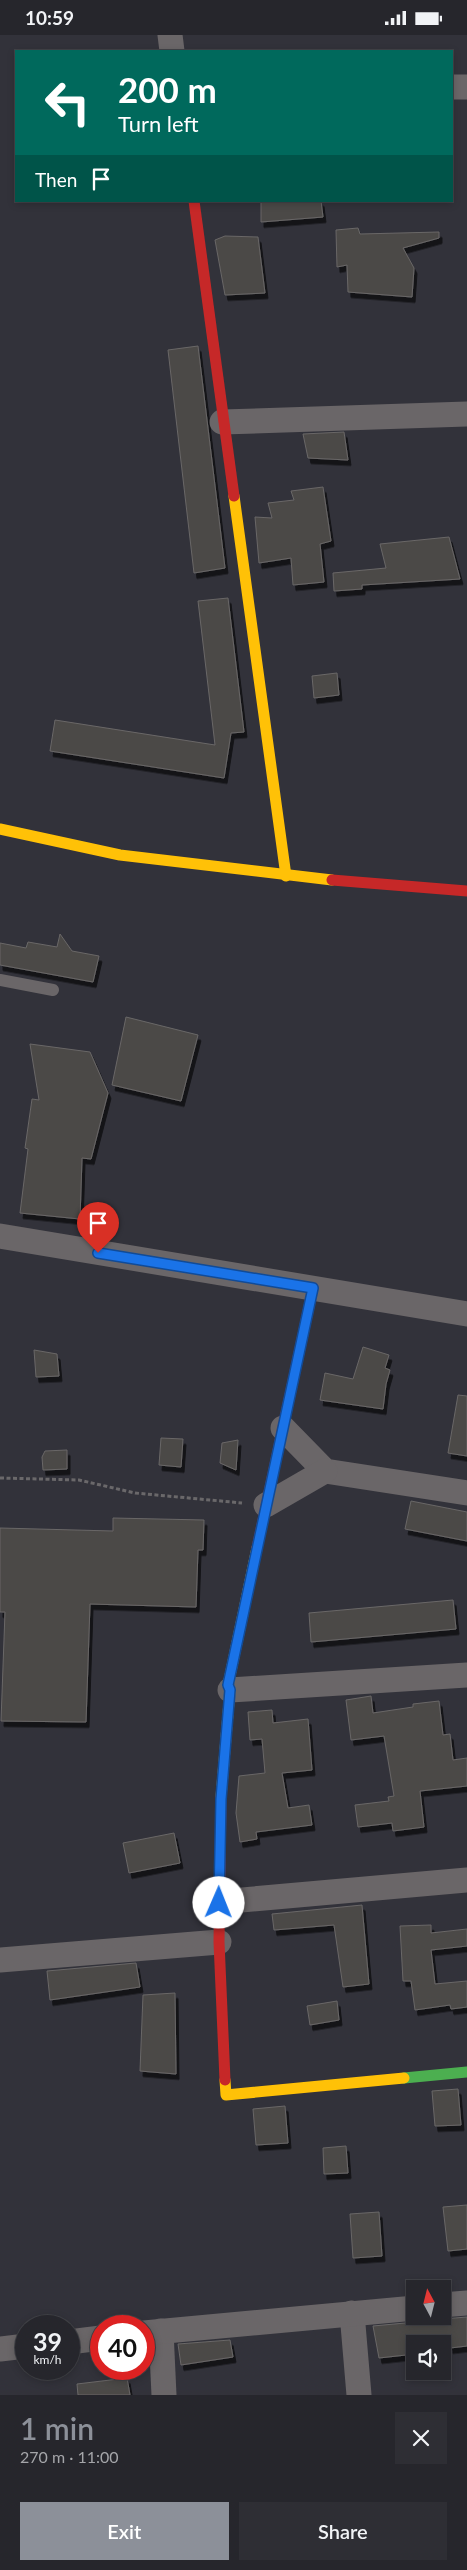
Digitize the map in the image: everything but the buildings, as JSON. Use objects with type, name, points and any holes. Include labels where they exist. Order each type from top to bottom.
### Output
[{"type":"street","points":[[170,35],[172,50]]},
{"type":"street","points":[[453,87],[467,87]]},
{"type":"street","points":[[194,202],[222,422],[286,876]]},
{"type":"street","points":[[222,422],[467,413]]},
{"type":"street","points":[[0,829],[120,855],[286,876],[467,891]]},
{"type":"street","points":[[0,1236],[467,1314]]},
{"type":"street","points":[[313,1288],[228,1685],[230,1690],[221,1799],[219,1903],[226,2095],[467,2072]]},
{"type":"street","points":[[283,1428],[325,1471],[467,1493]]},
{"type":"street","points":[[266,1505],[325,1471]]},
{"type":"street","points":[[230,1690],[467,1675]]},
{"type":"street","points":[[219,1903],[467,1880]]},
{"type":"street","points":[[0,1960],[219,1942]]},
{"type":"street","points":[[451,2304],[467,2303]]},
{"type":"street","points":[[155,2332],[406,2309]]},
{"type":"street","points":[[352,2313],[359,2395]]},
{"type":"street","points":[[0,2349],[15,2347]]},
{"type":"street","points":[[155,2348],[164,2395]]},
{"type":"lane","points":[[0,980],[53,990]]},
{"type":"path","points":[[0,1477],[79,1480],[136,1493],[266,1505]]},
{"type":"traffic: fast","points":[[404,2078],[467,2072]]},
{"type":"traffic: slow","points":[[234,496],[286,876]]},
{"type":"traffic: slow","points":[[0,829],[120,855],[332,880]]},
{"type":"traffic: slow","points":[[221,1797],[230,1690],[228,1685],[257,1548]]},
{"type":"traffic: slow","points":[[225,2080],[226,2095],[404,2078]]},
{"type":"traffic: jam","points":[[194,202],[234,496]]},
{"type":"traffic: jam","points":[[332,880],[467,891]]},
{"type":"traffic: jam","points":[[257,1548],[313,1288]]},
{"type":"traffic: jam","points":[[221,1797],[219,1942],[225,2080]]},
{"type":"route","points":[[98,1253],[313,1288],[228,1685],[230,1690],[221,1799],[219,1903]]}]
